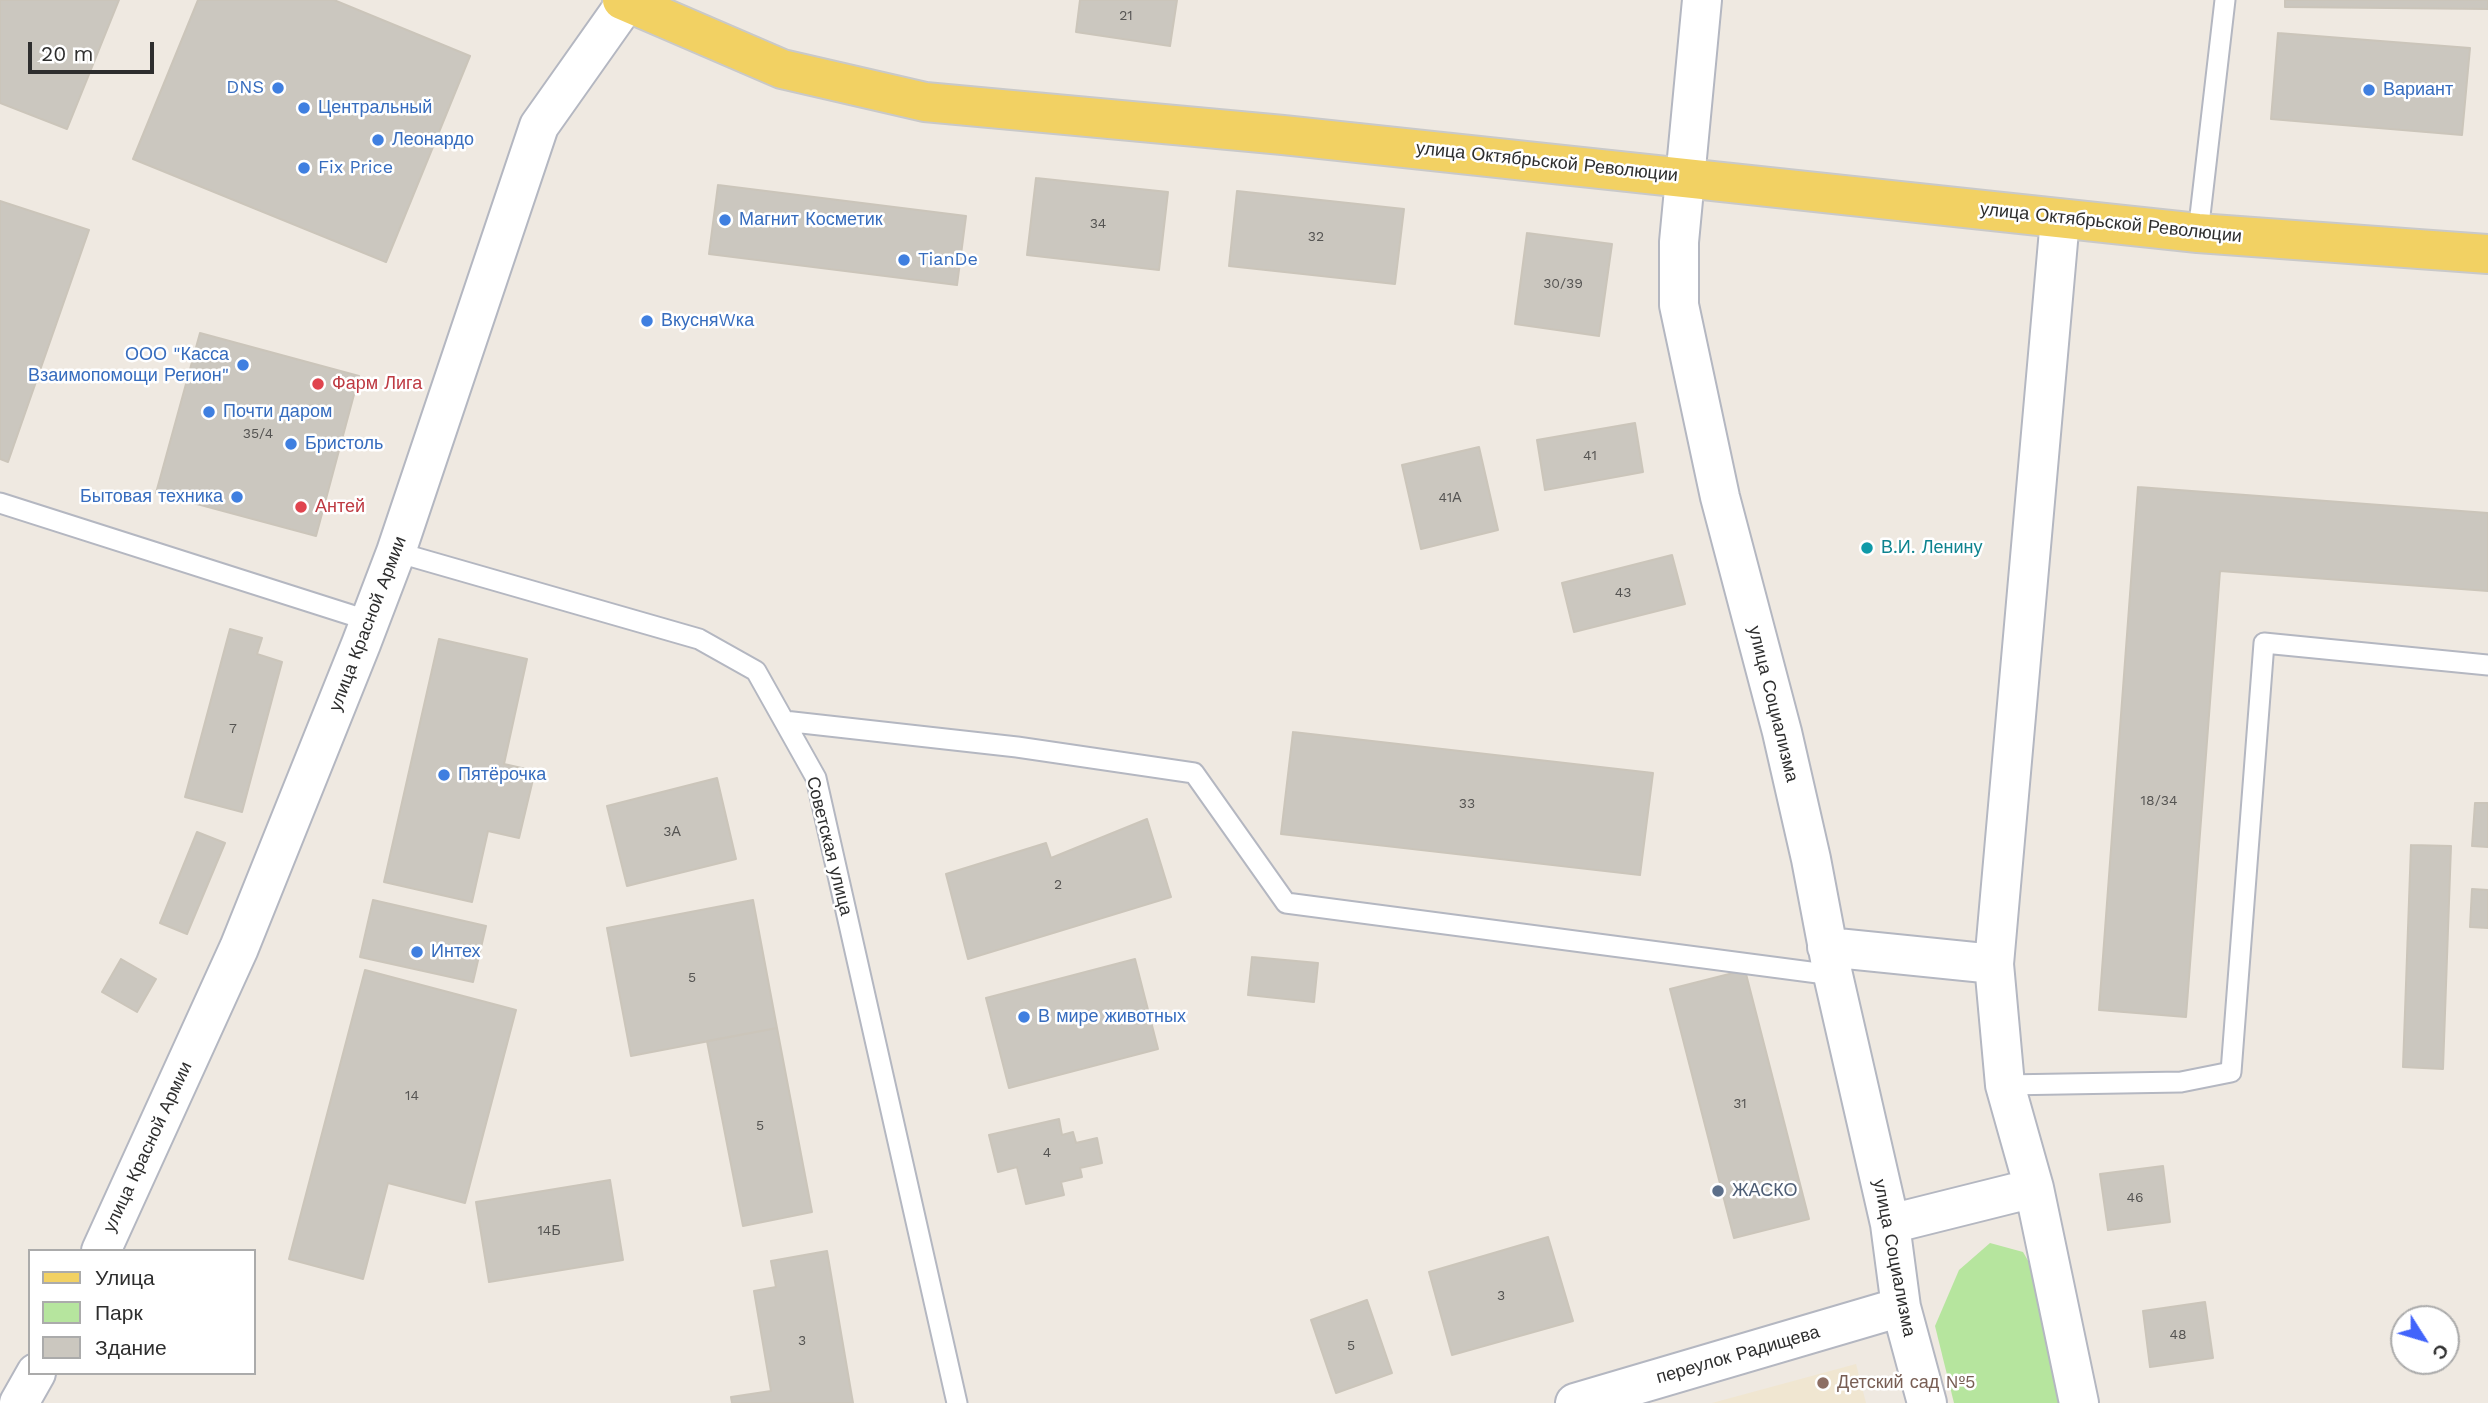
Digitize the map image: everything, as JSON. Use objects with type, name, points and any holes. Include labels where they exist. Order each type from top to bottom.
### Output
[{"type":"main road","name":"улица Октябрьской Революции","points":[[625,1],[782,68],[925,102],[1684,176],[2198,233],[2488,254]]},
{"type":"street","name":"улица Социализма","points":[[1702,0],[1679,242],[1679,305],[1720,497],[1782,732],[1811,859],[1830,961],[1890,1224],[1901,1307],[1927,1403]]},
{"type":"street","name":"улица Красной Армии","points":[[101,1249],[239,948],[370,621],[396,552],[540,126],[625,1]]},
{"type":"street","points":[[2060,219],[1994,964],[2005,1085],[2034,1188],[2079,1403]]},
{"type":"street","points":[[1830,961],[1994,964]]},
{"type":"street","points":[[1890,1224],[2034,1188]]},
{"type":"street","name":"переулок Радищева","points":[[1575,1403],[1901,1307]]},
{"type":"street","points":[[19,1403],[35,1375]]},
{"type":"lane","points":[[2198,233],[2225,0]]},
{"type":"lane","points":[[0,503],[370,621]]},
{"type":"lane","name":"Советская улица","points":[[396,552],[699,639],[756,671],[816,778],[957,1403]]},
{"type":"lane","points":[[2005,1085],[2181,1082],[2231,1072],[2264,643],[2488,664]]},
{"type":"lane","points":[[784,721],[1017,747],[1194,773],[1286,903],[1830,961]]},
{"type":"shaded area","name":"Детский сад №5","points":[[1856,1364],[1866,1403],[1712,1403]]},
{"type":"green space","points":[[1990,1243],[2023,1252],[2044,1288],[2067,1403],[1954,1403],[1935,1326],[1959,1270]]},
{"type":"building","points":[[0,0],[119,0],[67,129],[0,103]]},
{"type":"building","points":[[198,0],[334,0],[470,56],[386,262],[133,159]]},
{"type":"building","points":[[1080,0],[1177,0],[1170,46],[1076,32]]},
{"type":"building","points":[[2285,0],[2488,0],[2488,9],[2285,7]]},
{"type":"building","points":[[2278,33],[2470,48],[2462,135],[2271,119]]},
{"type":"building","points":[[1036,178],[1168,192],[1159,270],[1027,255]]},
{"type":"building","points":[[718,185],[966,216],[957,285],[709,254]]},
{"type":"building","points":[[1237,191],[1404,209],[1395,284],[1229,266]]},
{"type":"building","points":[[0,201],[89,230],[8,462],[0,459]]},
{"type":"building","points":[[1527,233],[1612,244],[1599,336],[1515,324]]},
{"type":"building","points":[[200,333],[359,376],[316,536],[156,493]]},
{"type":"building","points":[[1635,423],[1643,472],[1545,490],[1537,440]]},
{"type":"building","points":[[1479,447],[1498,530],[1421,549],[1402,465]]},
{"type":"building","points":[[2138,487],[2488,513],[2488,591],[2220,571],[2186,1017],[2099,1010]]},
{"type":"building","points":[[1672,555],[1685,604],[1574,632],[1562,583]]},
{"type":"building","points":[[230,629],[262,638],[257,654],[282,662],[242,812],[185,797]]},
{"type":"building","points":[[439,639],[527,659],[504,764],[535,771],[519,838],[488,831],[472,902],[384,882]]},
{"type":"building","points":[[1293,732],[1653,773],[1640,875],[1281,834]]},
{"type":"building","points":[[717,778],[736,859],[627,886],[607,806]]},
{"type":"building","points":[[2475,803],[2488,803],[2488,847],[2472,846]]},
{"type":"building","points":[[1147,819],[1171,897],[968,959],[946,874],[1046,843],[1051,858]]},
{"type":"building","points":[[197,832],[225,843],[187,934],[160,923]]},
{"type":"building","points":[[2411,845],[2451,846],[2443,1069],[2403,1067]]},
{"type":"building","points":[[2472,889],[2488,890],[2488,928],[2470,927]]},
{"type":"building","points":[[373,900],[486,926],[473,982],[360,957]]},
{"type":"building","points":[[753,900],[777,1028],[631,1056],[607,928]]},
{"type":"building","points":[[1252,957],[1318,963],[1314,1002],[1248,995]]},
{"type":"building","points":[[121,959],[156,979],[137,1012],[102,992]]},
{"type":"building","points":[[1135,959],[1158,1049],[1009,1088],[986,998]]},
{"type":"building","points":[[365,970],[516,1010],[465,1203],[388,1183],[363,1279],[289,1259]]},
{"type":"building","points":[[1745,970],[1809,1219],[1734,1238],[1670,989]]},
{"type":"building","points":[[777,1028],[812,1212],[743,1226],[707,1041]]},
{"type":"building","points":[[1059,1119],[1062,1135],[1073,1132],[1076,1143],[1097,1138],[1102,1163],[1080,1168],[1082,1177],[1061,1182],[1064,1195],[1026,1204],[1017,1167],[998,1172],[989,1135]]},
{"type":"building","points":[[2163,1166],[2170,1222],[2108,1230],[2100,1174]]},
{"type":"building","points":[[610,1180],[623,1260],[489,1282],[476,1202]]},
{"type":"building","points":[[1548,1237],[1573,1321],[1452,1355],[1429,1272]]},
{"type":"building","points":[[827,1251],[853,1403],[732,1403],[731,1397],[771,1391],[754,1291],[776,1287],[771,1261]]},
{"type":"building","points":[[1367,1300],[1392,1373],[1336,1393],[1311,1320]]},
{"type":"building","points":[[2205,1302],[2213,1358],[2150,1367],[2143,1311]]},
{"type":"place","name":"DNS","points":[[278,88]]},
{"type":"place","name":"Вариант","points":[[2369,90]]},
{"type":"place","name":"Центральный","points":[[304,108]]},
{"type":"place","name":"Леонардо","points":[[378,140]]},
{"type":"place","name":"Fix Price","points":[[304,168]]},
{"type":"place","name":"Магнит Косметик","points":[[725,220]]},
{"type":"place","name":"TianDe","points":[[904,260]]},
{"type":"place","name":"ВкусняWка","points":[[647,321]]},
{"type":"place","name":"ООО \"Касса Взаимопомощи Регион\"","points":[[243,365]]},
{"type":"place","name":"Фарм Лига","points":[[318,384]]},
{"type":"place","name":"Почти даром","points":[[209,412]]},
{"type":"place","name":"Бристоль","points":[[291,444]]},
{"type":"place","name":"Бытовая техника","points":[[237,497]]},
{"type":"place","name":"Антей","points":[[301,507]]},
{"type":"place","name":"В.И. Ленину","points":[[1867,548]]},
{"type":"place","name":"Пятёрочка","points":[[444,775]]},
{"type":"place","name":"Интех","points":[[417,952]]},
{"type":"place","name":"В мире животных","points":[[1024,1017]]},
{"type":"place","name":"ЖАСКО","points":[[1718,1191]]},
{"type":"place","name":"Детский сад №5","points":[[1823,1383]]}]
